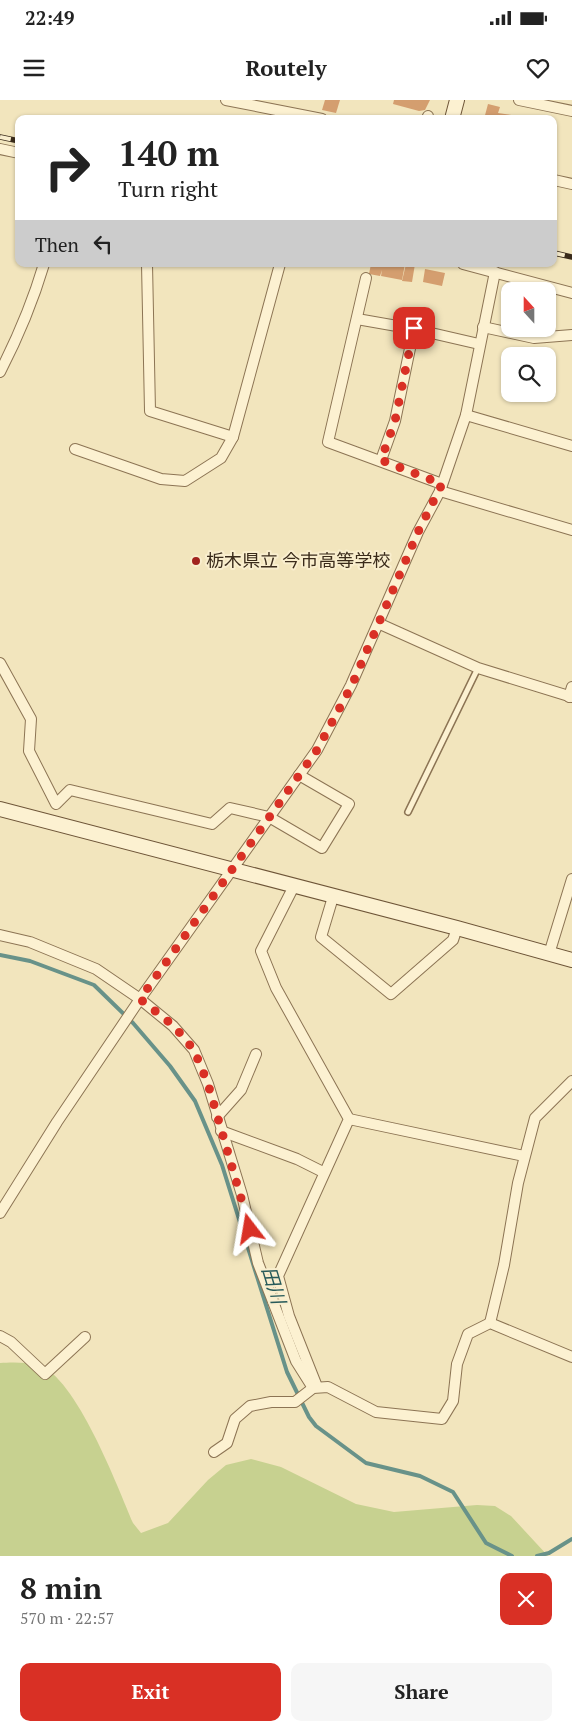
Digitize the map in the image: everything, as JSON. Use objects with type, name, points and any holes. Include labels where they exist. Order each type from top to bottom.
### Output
[{"type":"street","points":[[226,100],[262,104],[306,115]]},
{"type":"street","points":[[453,115],[458,100]]},
{"type":"street","points":[[519,100],[572,111]]},
{"type":"street","points":[[0,149],[15,152]]},
{"type":"street","points":[[557,181],[572,184]]},
{"type":"street","points":[[0,372],[15,343],[43,267]]},
{"type":"street","points":[[147,267],[150,411],[233,437]]},
{"type":"street","points":[[75,449],[160,479],[185,481],[221,458],[233,437],[279,267]]},
{"type":"street","points":[[475,267],[572,292]]},
{"type":"street","points":[[0,1213],[56,1122],[230,869],[299,775],[326,734],[352,685],[380,624],[418,532],[441,488],[466,415],[495,272]]},
{"type":"street","points":[[366,278],[328,442],[381,460],[441,488],[572,530]]},
{"type":"street","points":[[357,319],[414,328],[479,344]]},
{"type":"street","points":[[483,327],[534,338],[572,334]]},
{"type":"street","points":[[381,460],[395,421],[414,328]]},
{"type":"street","points":[[466,415],[572,446]]},
{"type":"street","points":[[380,624],[478,668],[571,694]]},
{"type":"street","points":[[0,663],[31,719],[29,750],[56,804],[70,790],[212,824],[230,808],[269,817],[322,848],[349,804],[299,775]]},
{"type":"street","points":[[0,809],[457,928],[572,960]]},
{"type":"street","points":[[550,954],[572,879]]},
{"type":"street","points":[[294,886],[261,951],[276,988],[349,1118],[524,1156]]},
{"type":"street","points":[[333,897],[321,937],[391,994],[453,940],[457,928]]},
{"type":"street","points":[[0,935],[30,942],[96,969],[140,999],[174,1026],[194,1050],[242,1195],[258,1263],[296,1362],[315,1388]]},
{"type":"street","points":[[217,1117],[241,1090],[256,1054]]},
{"type":"street","points":[[490,1323],[504,1265],[524,1156],[535,1118],[572,1081]]},
{"type":"street","points":[[315,1388],[289,1316],[278,1276],[349,1118]]},
{"type":"street","points":[[222,1131],[297,1159],[324,1172]]},
{"type":"street","points":[[214,1452],[227,1442],[235,1419],[250,1406],[271,1402],[295,1402],[315,1388],[328,1387],[376,1412],[442,1419],[453,1401],[457,1364],[468,1334],[490,1323],[572,1357]]},
{"type":"street","points":[[0,1336],[11,1342],[45,1374],[85,1337]]},
{"type":"lane","points":[[408,812],[478,668]]},
{"type":"green space","points":[[19,1362],[38,1365],[52,1374],[67,1389],[94,1435],[133,1523],[141,1533],[168,1523],[208,1480],[226,1465],[251,1459],[281,1467],[356,1504],[394,1512],[477,1505],[495,1506],[511,1516],[548,1556],[0,1556],[0,1363]]},
{"type":"building","points":[[325,100],[340,100],[336,113],[322,110]]},
{"type":"building","points":[[394,100],[430,100],[425,110],[419,111],[393,104]]},
{"type":"building","points":[[488,104],[500,107],[498,113],[511,115],[485,115]]},
{"type":"building","points":[[370,267],[404,267],[402,280],[381,276],[382,270],[380,276],[369,274]]},
{"type":"building","points":[[405,267],[414,267],[412,282],[402,281]]},
{"type":"building","points":[[425,269],[445,273],[442,286],[423,282]]},
{"type":"waterway","name":"田川","points":[[0,955],[30,961],[94,985],[133,1023],[170,1066],[195,1101],[222,1165],[287,1372],[309,1417],[316,1426],[366,1463],[420,1476],[453,1492],[486,1543],[512,1556]]},
{"type":"waterway","name":"田川","points":[[537,1556],[549,1553],[572,1539]]},
{"type":"railway","points":[[0,137],[15,140]]},
{"type":"railway","points":[[557,254],[572,257]]},
{"type":"place","name":"栃木県立 今市高等学校","points":[[196,561]]},
{"type":"route","points":[[250,1229],[242,1195],[208,1084],[194,1050],[174,1026],[140,999],[230,869],[276,809],[317,750],[352,685],[380,624],[418,532],[440,491],[442,484],[405,468],[392,466],[381,460],[395,421],[414,328]]}]
